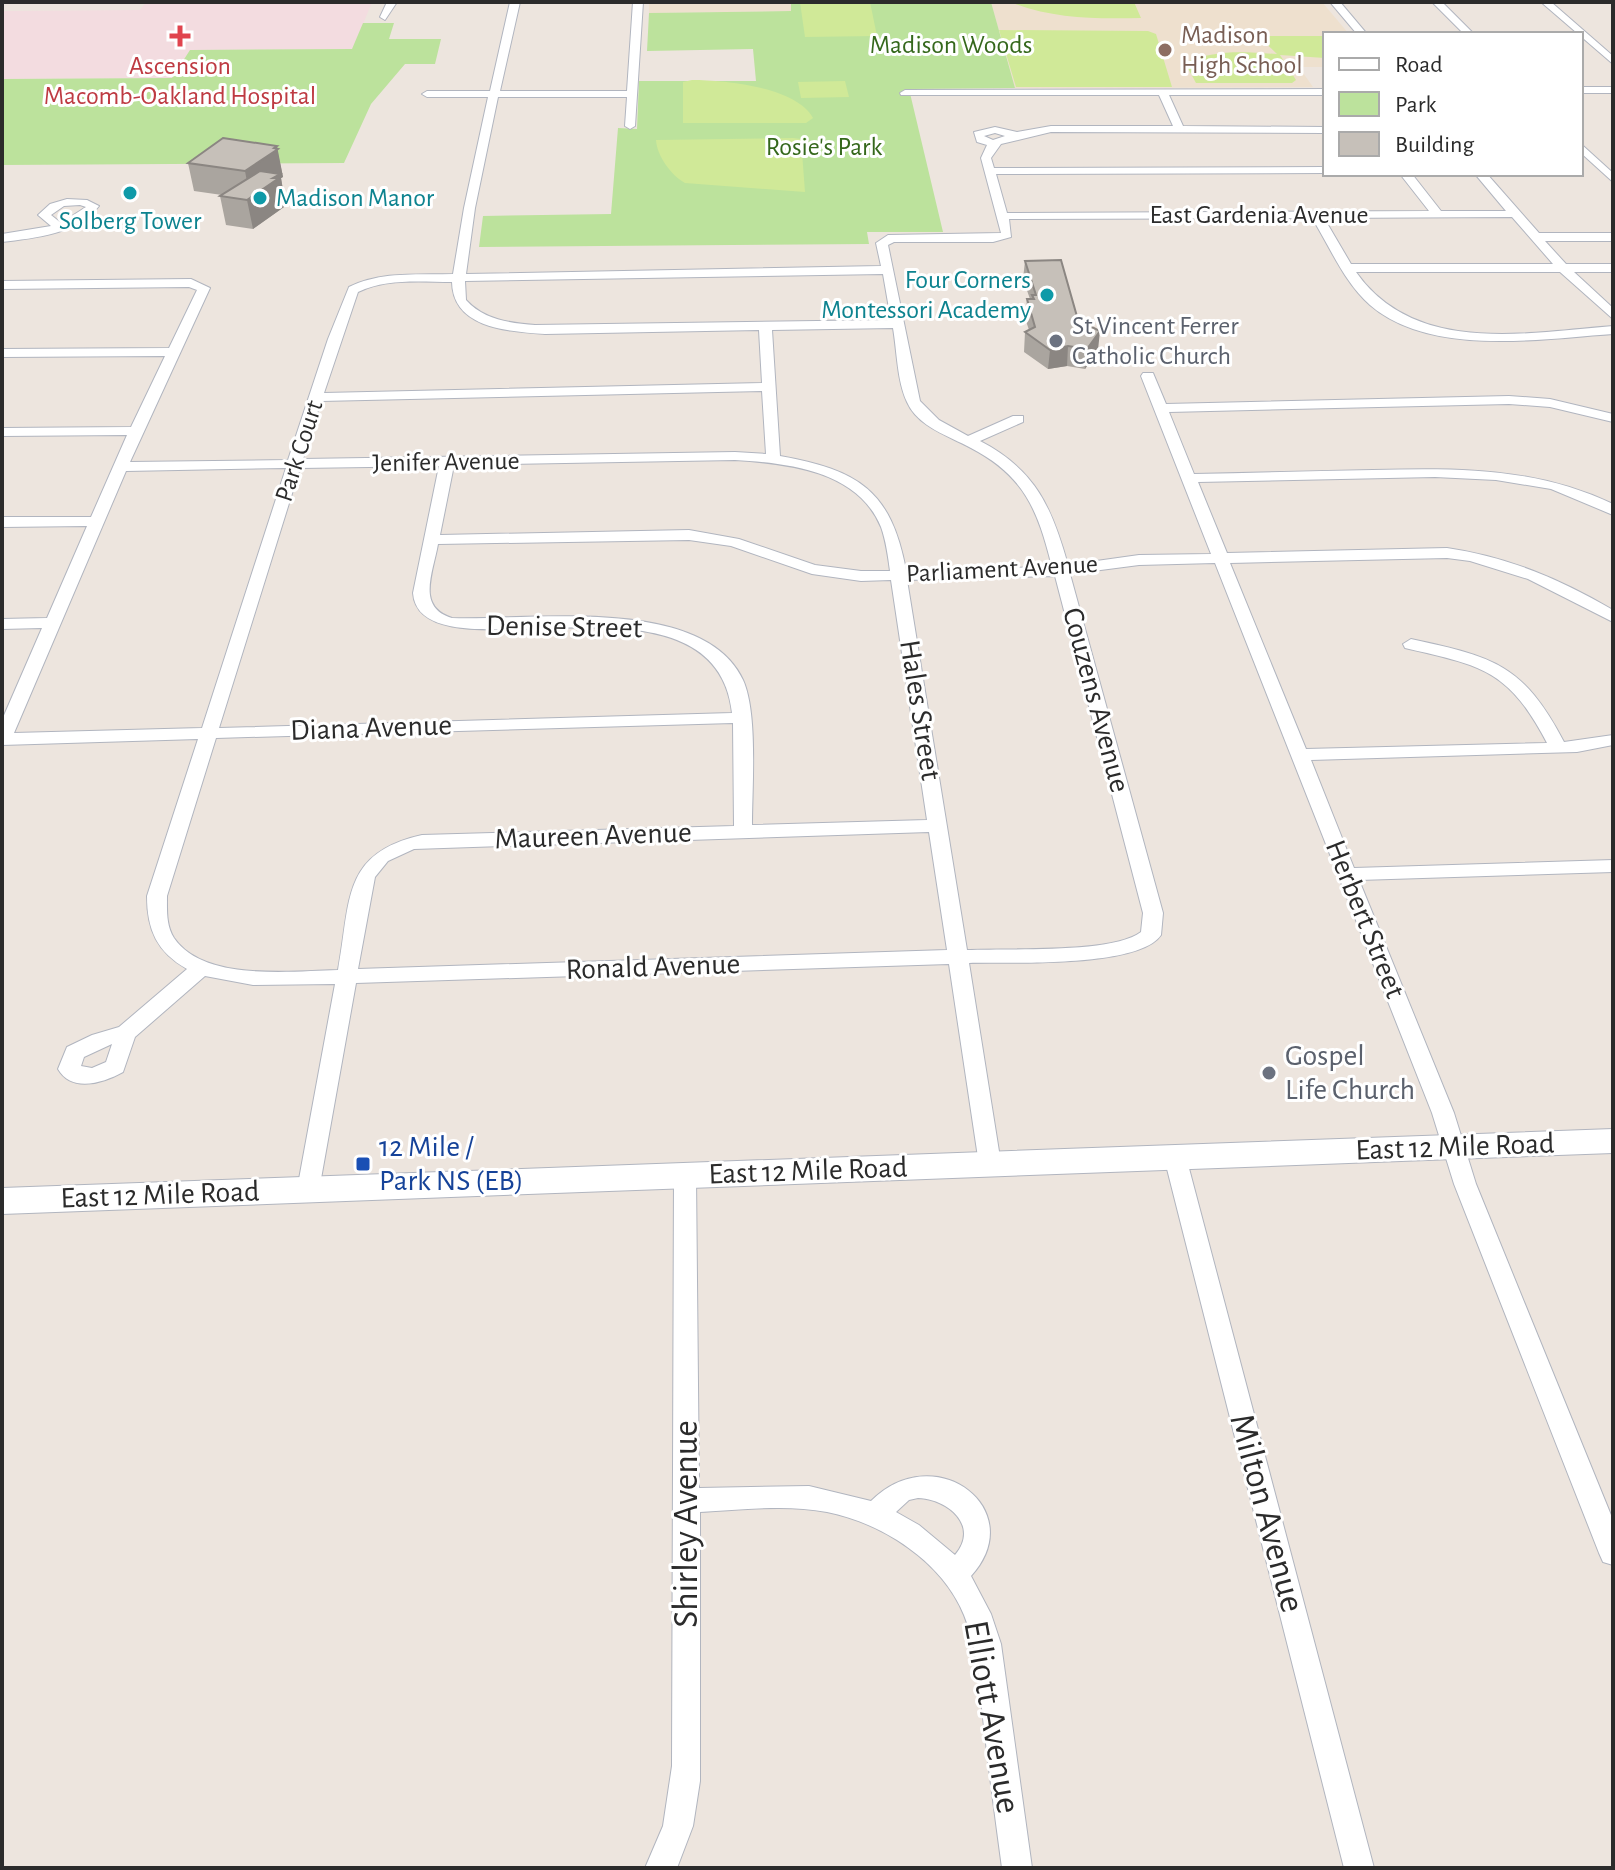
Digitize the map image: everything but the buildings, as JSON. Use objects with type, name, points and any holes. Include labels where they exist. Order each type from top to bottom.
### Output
[{"type":"main road","name":"East 12 Mile Road","points":[[2,1201],[1613,1141]]},
{"type":"street","points":[[385,17],[392,2]]},
{"type":"street","points":[[515,2],[457,278],[456,292],[465,307],[492,321],[517,327],[562,331],[899,324]]},
{"type":"street","points":[[630,126],[638,2]]},
{"type":"street","points":[[1335,2],[1360,32]]},
{"type":"street","points":[[1437,2],[1467,32]]},
{"type":"street","points":[[1546,2],[1580,32]]},
{"type":"street","points":[[1583,35],[1613,61]]},
{"type":"street","points":[[1583,90],[1613,90]]},
{"type":"street","points":[[1162,92],[1179,129]]},
{"type":"street","points":[[905,93],[1323,92]]},
{"type":"street","points":[[427,94],[632,94]]},
{"type":"street","points":[[1004,216],[987,154],[995,144],[1016,135],[1051,129],[1323,130]]},
{"type":"street","points":[[995,144],[981,140],[978,134],[995,130],[1016,135]]},
{"type":"street","points":[[1583,149],[1613,179]]},
{"type":"street","points":[[990,171],[1323,170]]},
{"type":"street","points":[[1408,176],[1437,214]]},
{"type":"street","points":[[1483,176],[1563,268],[1613,315]]},
{"type":"street","name":"East Gardenia Avenue","points":[[1004,216],[1515,214]]},
{"type":"street","points":[[1316,215],[1379,307],[1399,318],[1437,331],[1492,337],[1613,330]]},
{"type":"street","name":"Couzens Avenue","points":[[958,958],[1106,952],[1139,944],[1151,935],[1153,913],[1047,518],[1031,490],[1007,465],[935,425],[913,401],[882,245],[885,240],[1003,236],[1008,231],[1004,216]]},
{"type":"street","points":[[2,238],[32,235],[58,226]]},
{"type":"street","points":[[1535,237],[1613,237]]},
{"type":"street","points":[[1350,268],[1613,268]]},
{"type":"street","name":"Park Court","points":[[349,978],[248,979],[201,968],[173,950],[157,923],[155,909],[353,290],[378,280],[888,270]]},
{"type":"street","points":[[2,285],[200,284],[204,292],[136,431],[2,739]]},
{"type":"street","points":[[765,327],[773,459]]},
{"type":"street","points":[[2,353],[174,352]]},
{"type":"street","name":"Herbert Street","points":[[1148,376],[1348,874],[1613,1553]]},
{"type":"street","points":[[317,397],[770,387]]},
{"type":"street","points":[[1161,408],[1509,400],[1550,403],[1613,418]]},
{"type":"street","points":[[968,441],[1018,419]]},
{"type":"street","points":[[2,432],[136,431]]},
{"type":"street","name":"Jenifer Avenue","points":[[120,467],[711,456],[773,459]]},
{"type":"street","name":"Hales Street","points":[[773,459],[827,472],[867,496],[889,527],[990,1164]]},
{"type":"street","name":"Denise Street","points":[[447,462],[421,601],[429,614],[437,619],[469,625],[621,623],[680,635],[699,644],[726,667],[734,680],[740,718],[743,832]]},
{"type":"street","points":[[1189,478],[1483,473],[1532,479],[1561,487],[1613,510]]},
{"type":"street","points":[[2,522],[96,521]]},
{"type":"street","name":"Parliament Avenue","points":[[431,540],[689,535],[734,542],[797,566],[827,573],[898,575],[1061,571],[1139,560],[1409,553],[1467,555],[1529,571],[1613,617]]},
{"type":"street","points":[[2,624],[51,623]]},
{"type":"street","points":[[1411,644],[1459,655],[1503,675],[1528,695],[1558,747]]},
{"type":"street","name":"Diana Avenue","points":[[2,739],[740,718]]},
{"type":"street","points":[[1300,755],[1588,746],[1613,740]]},
{"type":"street","name":"Maureen Avenue","points":[[349,978],[365,877],[377,858],[402,846],[422,841],[938,826]]},
{"type":"street","points":[[1348,874],[1613,866]]},
{"type":"street","name":"Ronald Avenue","points":[[349,978],[958,958]]},
{"type":"street","points":[[126,1033],[201,968]]},
{"type":"street","points":[[308,1190],[349,978]]},
{"type":"street","name":"Milton Avenue","points":[[1175,1157],[1359,1868]]},
{"type":"street","name":"Shirley Avenue","points":[[664,1867],[686,1787],[685,1176]]},
{"type":"street","points":[[876,1514],[894,1496],[919,1486],[935,1487],[959,1498],[970,1508],[978,1532],[976,1549],[954,1575]]},
{"type":"street","name":"Elliott Avenue","points":[[687,1501],[807,1497],[827,1500],[876,1514],[913,1535],[954,1575],[971,1600],[988,1658],[1017,1868]]},
{"type":"shaded area","name":"Ascension Macomb-Oakland Hospital","points":[[146,2],[372,2],[353,49],[191,50],[172,78],[2,79],[2,11],[140,10]]},
{"type":"shaded area","points":[[649,2],[791,2],[792,11],[649,13]]},
{"type":"shaded area","name":"Madison High School","points":[[991,2],[1322,2],[1347,32],[1323,32],[1323,67],[1299,67],[1313,87],[1015,88]]},
{"type":"green space","name":"Rosie's Park","points":[[791,2],[991,2],[1015,88],[909,89],[943,232],[867,232],[869,244],[479,247],[483,216],[611,214],[618,128],[637,129],[639,81],[756,81],[753,49],[647,51],[649,13],[791,11]]},
{"type":"green space","points":[[800,2],[870,2],[877,36],[805,37]]},
{"type":"green space","points":[[1010,2],[1134,2],[1141,18],[1058,15]]},
{"type":"green space","points":[[363,23],[394,23],[389,39],[441,39],[435,64],[405,64],[371,104],[344,163],[2,165],[2,79],[172,78],[190,50],[352,49]]},
{"type":"green space","points":[[999,30],[1148,31],[1156,34],[1172,87],[1016,87]]},
{"type":"green space","points":[[1258,36],[1323,36],[1323,58],[1280,55],[1296,80],[1292,83],[1196,83],[1185,63],[1219,53],[1277,54]]},
{"type":"green space","points":[[845,81],[849,97],[801,98],[798,82]]},
{"type":"green space","points":[[683,82],[740,84],[776,92],[805,107],[813,118],[806,123],[683,123]]},
{"type":"green space","points":[[801,139],[805,192],[685,183],[666,164],[656,140]]},
{"type":"place","name":"Ascension Macomb-Oakland Hospital","points":[[180,36]]},
{"type":"place","name":"Madison High School","points":[[1165,50]]},
{"type":"place","name":"Solberg Tower","points":[[130,193]]},
{"type":"place","name":"Madison Manor","points":[[260,198]]},
{"type":"place","name":"Four Corners Montessori Academy","points":[[1047,295]]},
{"type":"place","name":"St Vincent Ferrer Catholic Church","points":[[1056,341]]},
{"type":"place","name":"Gospel Life Church","points":[[1269,1073]]},
{"type":"place","name":"12 Mile / Park NS (EB)","points":[[363,1164]]},
{"type":"park label","name":"Madison Woods","points":[[951,45]]}]
